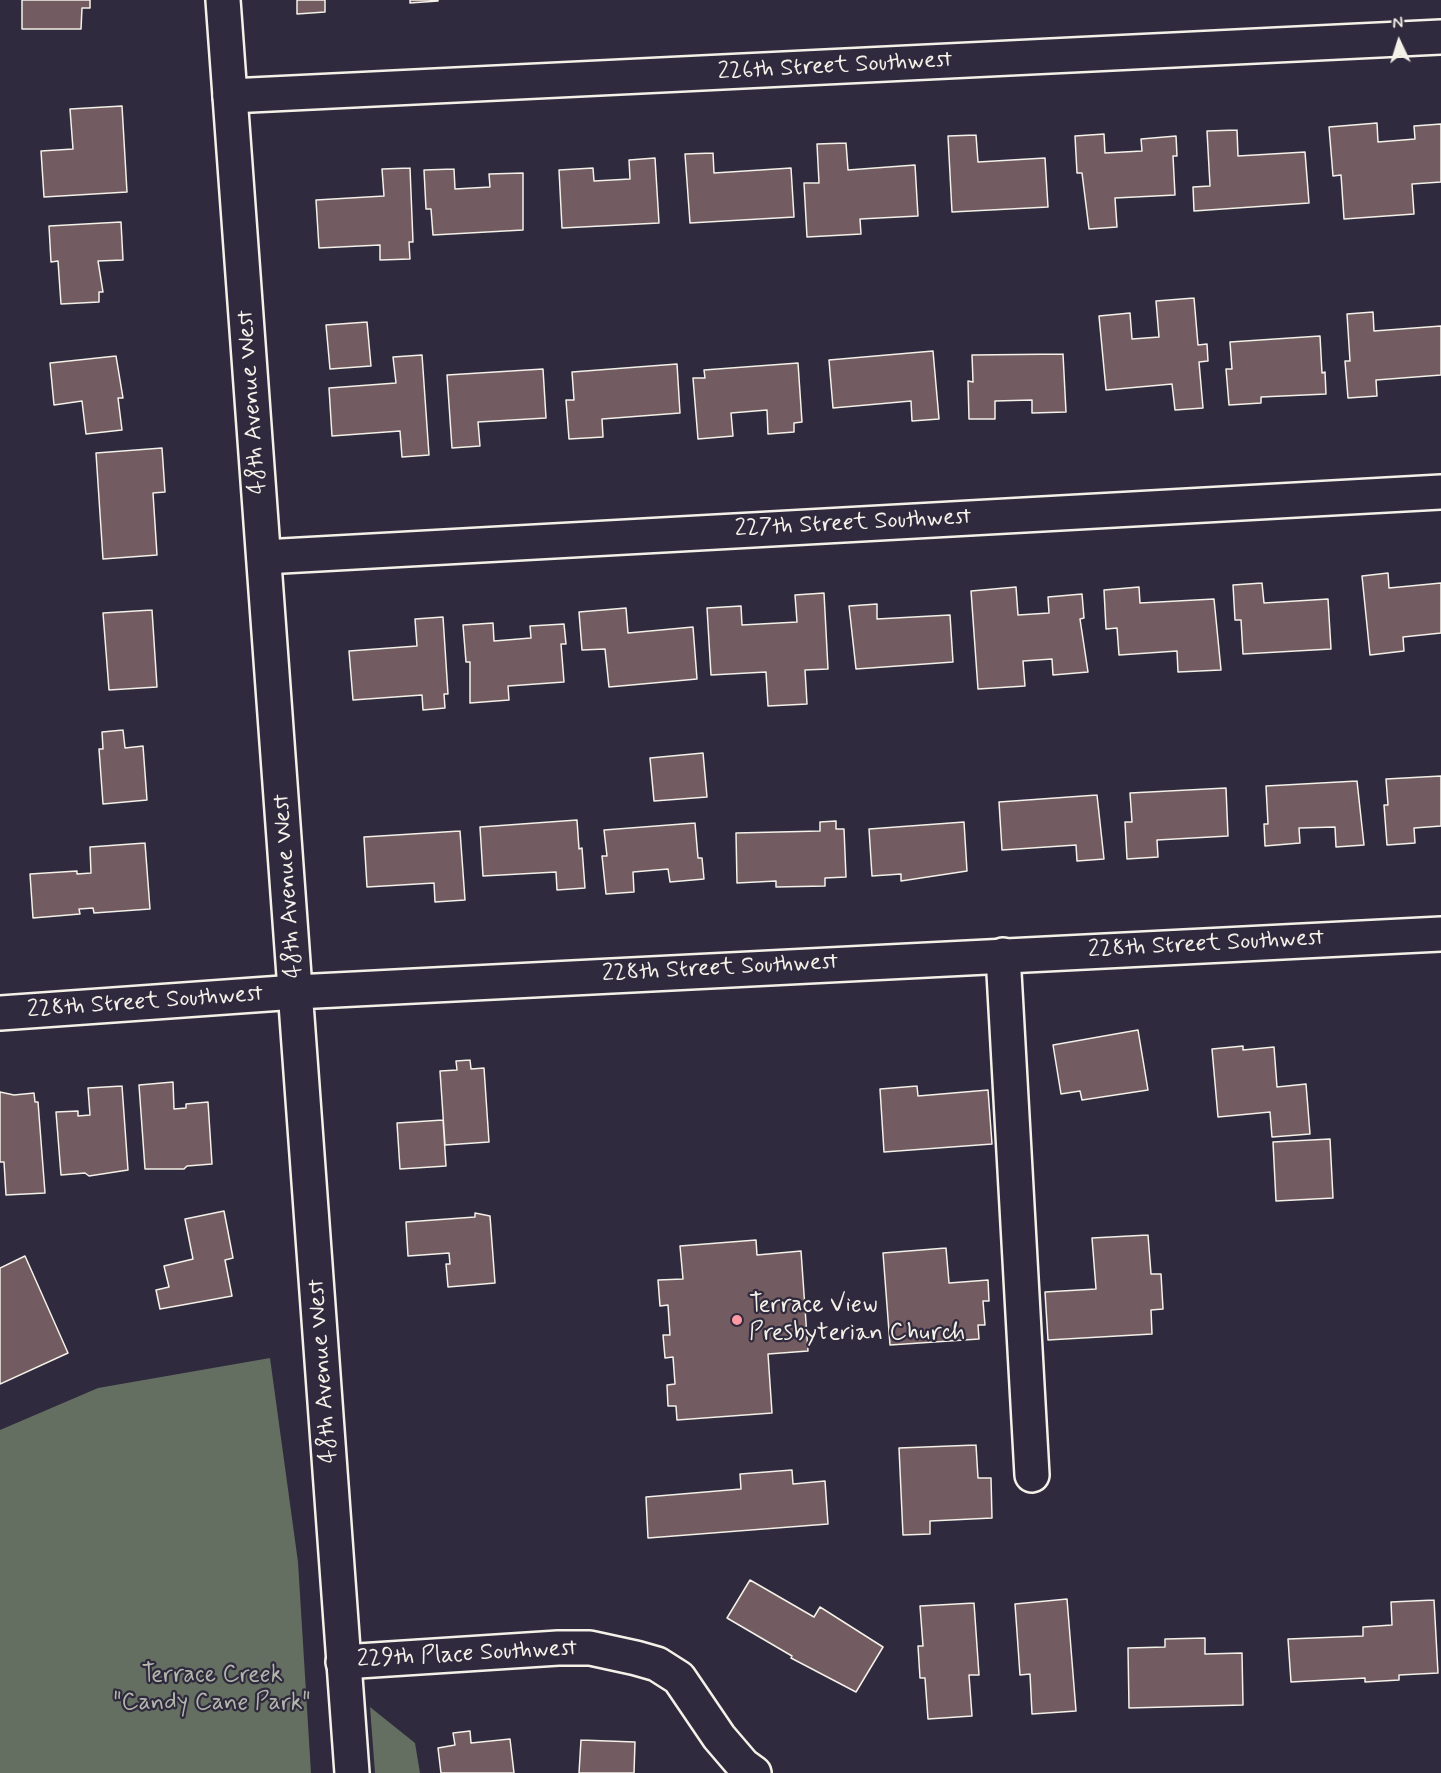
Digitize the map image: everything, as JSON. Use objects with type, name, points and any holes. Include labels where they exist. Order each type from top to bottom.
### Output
[{"type":"street","name":"48th Avenue West","points":[[223,0],[352,1773]]},
{"type":"street","name":"226th Street Southwest","points":[[230,96],[1441,38]]},
{"type":"street","name":"227th Street Southwest","points":[[264,556],[1441,492]]},
{"type":"street","name":"228th Street Southwest","points":[[0,1013],[296,992],[1441,934]]},
{"type":"street","points":[[1003,955],[1032,1475]]},
{"type":"street","name":"229th Place Southwest","points":[[343,1662],[558,1648],[590,1648],[636,1658],[657,1664],[679,1678],[719,1737],[743,1765],[754,1773]]},
{"type":"green space","name":"Terrace Creek \"Candy Cane Park\"","points":[[270,1358],[298,1562],[311,1773],[0,1773],[0,1430],[98,1388]]},
{"type":"green space","points":[[370,1707],[415,1743],[420,1773],[375,1773]]},
{"type":"building","points":[[22,0],[90,0],[90,8],[82,8],[81,29],[22,29]]},
{"type":"building","points":[[297,0],[325,0],[325,12],[297,14]]},
{"type":"building","points":[[410,0],[438,0],[438,1],[410,3]]},
{"type":"building","points":[[122,106],[127,192],[44,197],[41,151],[73,149],[70,109]]},
{"type":"building","points":[[1377,123],[1378,142],[1415,139],[1414,126],[1441,124],[1441,182],[1412,184],[1414,214],[1344,219],[1341,175],[1333,176],[1329,127]]},
{"type":"building","points":[[1237,130],[1238,156],[1305,152],[1309,203],[1194,211],[1193,187],[1210,186],[1207,131]]},
{"type":"building","points":[[1104,134],[1105,153],[1142,151],[1141,139],[1176,136],[1177,156],[1173,156],[1175,195],[1115,198],[1117,227],[1089,229],[1082,173],[1077,173],[1075,136]]},
{"type":"building","points":[[976,135],[978,162],[1045,158],[1048,207],[952,212],[948,136]]},
{"type":"building","points":[[846,143],[848,170],[915,165],[918,216],[860,219],[861,234],[807,237],[804,183],[819,183],[817,144]]},
{"type":"building","points":[[713,153],[714,173],[791,168],[794,217],[690,223],[685,154]]},
{"type":"building","points":[[655,158],[659,223],[562,228],[559,170],[593,168],[594,181],[630,179],[629,160]]},
{"type":"building","points":[[410,168],[413,242],[409,242],[410,259],[380,260],[380,245],[319,248],[316,200],[384,196],[382,169]]},
{"type":"building","points":[[454,169],[455,189],[490,187],[489,174],[523,173],[523,230],[433,235],[431,209],[426,209],[424,170]]},
{"type":"building","points":[[121,222],[123,260],[98,261],[103,292],[99,292],[99,302],[61,304],[58,261],[51,262],[49,226]]},
{"type":"building","points":[[1194,298],[1198,345],[1207,344],[1208,361],[1199,362],[1203,408],[1175,410],[1172,384],[1106,390],[1099,316],[1130,313],[1132,339],[1159,337],[1156,301]]},
{"type":"building","points":[[1373,312],[1374,331],[1441,326],[1441,375],[1376,380],[1377,396],[1348,398],[1345,361],[1350,361],[1347,314]]},
{"type":"building","points":[[367,322],[371,366],[330,369],[326,325]]},
{"type":"building","points":[[1320,336],[1322,373],[1325,372],[1326,394],[1261,397],[1261,403],[1229,405],[1226,369],[1232,369],[1230,342]]},
{"type":"building","points":[[933,351],[939,419],[912,421],[911,401],[833,408],[829,360]]},
{"type":"building","points":[[1063,354],[1066,412],[1032,413],[1032,400],[995,401],[995,419],[969,419],[968,381],[973,382],[972,355]]},
{"type":"building","points":[[422,355],[429,455],[402,457],[400,431],[332,436],[329,388],[396,383],[393,357]]},
{"type":"building","points":[[116,356],[123,398],[118,398],[122,430],[86,434],[82,401],[54,405],[50,363]]},
{"type":"building","points":[[798,363],[802,422],[794,423],[794,432],[768,434],[767,410],[731,413],[733,436],[698,439],[693,378],[705,378],[704,370]]},
{"type":"building","points":[[677,364],[680,413],[602,419],[603,437],[569,439],[566,400],[574,400],[572,372]]},
{"type":"building","points":[[543,369],[546,418],[478,422],[480,446],[452,448],[447,375]]},
{"type":"building","points":[[162,448],[165,492],[153,493],[157,555],[103,559],[96,453]]},
{"type":"building","points":[[1388,573],[1389,588],[1441,583],[1441,633],[1403,637],[1404,651],[1370,655],[1362,576]]},
{"type":"building","points":[[1262,583],[1264,603],[1328,599],[1331,649],[1243,654],[1241,620],[1235,620],[1233,585]]},
{"type":"building","points":[[1016,587],[1018,615],[1049,613],[1048,597],[1082,594],[1084,618],[1080,619],[1088,672],[1053,675],[1052,659],[1023,661],[1025,686],[978,689],[971,591]]},
{"type":"building","points":[[1139,587],[1140,603],[1214,599],[1221,670],[1178,672],[1177,651],[1119,655],[1117,628],[1106,629],[1104,590]]},
{"type":"building","points":[[824,593],[828,669],[805,670],[807,704],[768,706],[766,672],[711,675],[707,608],[741,606],[742,625],[797,622],[795,595]]},
{"type":"building","points":[[877,604],[877,619],[950,615],[953,662],[856,669],[849,606]]},
{"type":"building","points":[[626,608],[628,633],[693,627],[697,679],[609,687],[605,649],[582,650],[579,612]]},
{"type":"building","points":[[152,610],[157,687],[109,690],[103,613]]},
{"type":"building","points":[[443,617],[448,694],[444,694],[445,708],[423,710],[422,695],[353,700],[349,651],[417,646],[415,619]]},
{"type":"building","points":[[493,623],[494,641],[531,638],[530,626],[564,624],[566,644],[561,644],[564,682],[508,686],[509,700],[470,703],[470,662],[466,662],[463,625]]},
{"type":"building","points":[[123,730],[125,748],[143,746],[147,800],[103,804],[99,749],[103,749],[102,732]]},
{"type":"building","points":[[703,753],[707,797],[654,801],[650,758]]},
{"type":"building","points":[[1441,776],[1441,826],[1414,828],[1415,843],[1387,845],[1384,805],[1388,805],[1386,779]]},
{"type":"building","points":[[1357,781],[1364,845],[1336,847],[1335,827],[1299,828],[1300,843],[1265,846],[1264,824],[1268,824],[1266,786]]},
{"type":"building","points":[[1226,788],[1228,836],[1157,840],[1158,857],[1127,859],[1125,822],[1132,822],[1130,793]]},
{"type":"building","points":[[1097,795],[1104,859],[1077,861],[1076,845],[1002,850],[999,802]]},
{"type":"building","points":[[577,820],[585,888],[557,890],[556,872],[483,876],[480,827]]},
{"type":"building","points":[[836,821],[836,829],[844,829],[846,877],[825,878],[825,886],[776,887],[776,881],[737,883],[736,833],[820,831],[820,822]]},
{"type":"building","points":[[964,822],[967,871],[901,881],[901,874],[872,876],[869,829]]},
{"type":"building","points":[[695,823],[698,858],[702,858],[704,879],[670,882],[668,869],[633,872],[634,892],[606,894],[602,856],[607,856],[604,830]]},
{"type":"building","points":[[460,831],[465,900],[435,902],[434,883],[367,887],[364,837]]},
{"type":"building","points":[[145,843],[150,909],[94,913],[93,908],[79,909],[80,914],[33,918],[30,874],[77,871],[77,874],[91,873],[90,847]]},
{"type":"building","points":[[1138,1030],[1148,1090],[1082,1100],[1080,1091],[1061,1094],[1053,1045]]},
{"type":"building","points":[[1243,1046],[1243,1050],[1274,1047],[1277,1087],[1306,1084],[1310,1134],[1272,1137],[1270,1112],[1218,1117],[1212,1049]]},
{"type":"building","points":[[470,1060],[471,1069],[484,1068],[489,1142],[445,1145],[440,1071],[457,1070],[456,1061]]},
{"type":"building","points":[[173,1082],[174,1109],[186,1108],[186,1104],[208,1102],[212,1164],[187,1166],[184,1169],[145,1169],[139,1085]]},
{"type":"building","points":[[122,1086],[128,1170],[89,1176],[85,1173],[61,1175],[56,1112],[78,1111],[78,1116],[90,1115],[88,1088]]},
{"type":"building","points":[[917,1086],[918,1096],[988,1090],[992,1144],[884,1152],[880,1089]]},
{"type":"building","points":[[0,1092],[14,1095],[34,1093],[35,1102],[38,1102],[45,1193],[6,1195],[4,1162],[0,1162]]},
{"type":"building","points":[[443,1120],[446,1166],[400,1169],[397,1123]]},
{"type":"building","points":[[1330,1139],[1333,1198],[1276,1201],[1273,1142]]},
{"type":"building","points":[[224,1211],[233,1258],[225,1260],[232,1296],[160,1309],[156,1290],[169,1287],[164,1266],[193,1259],[185,1219]]},
{"type":"building","points":[[475,1213],[490,1216],[495,1283],[448,1287],[446,1264],[450,1264],[449,1253],[408,1256],[406,1222],[475,1217]]},
{"type":"building","points":[[1148,1235],[1151,1274],[1161,1274],[1163,1309],[1151,1310],[1152,1334],[1048,1340],[1045,1292],[1096,1289],[1092,1238]]},
{"type":"building","name":"Terrace View Presbyterian Church","points":[[756,1240],[757,1255],[801,1251],[808,1351],[768,1354],[772,1413],[677,1420],[676,1406],[668,1406],[667,1385],[675,1384],[673,1357],[665,1358],[663,1335],[670,1335],[668,1305],[660,1306],[658,1280],[683,1279],[680,1246]]},
{"type":"building","points":[[946,1248],[949,1283],[988,1280],[989,1301],[983,1301],[985,1325],[978,1325],[979,1339],[890,1345],[883,1253]]},
{"type":"building","points":[[25,1256],[68,1353],[0,1384],[0,1268]]},
{"type":"building","points":[[976,1445],[978,1478],[991,1478],[992,1518],[930,1521],[930,1534],[903,1535],[899,1448]]},
{"type":"building","points":[[792,1470],[793,1484],[825,1481],[828,1524],[648,1538],[646,1497],[741,1489],[740,1474]]},
{"type":"building","points":[[750,1580],[814,1617],[820,1607],[883,1647],[856,1692],[791,1658],[792,1656],[727,1618]]},
{"type":"building","points":[[1067,1599],[1076,1711],[1032,1714],[1030,1674],[1020,1675],[1015,1604]]},
{"type":"building","points":[[1434,1600],[1438,1673],[1399,1675],[1399,1680],[1365,1682],[1365,1678],[1291,1682],[1288,1639],[1363,1636],[1363,1627],[1392,1625],[1391,1602]]},
{"type":"building","points":[[974,1603],[979,1675],[969,1675],[972,1716],[928,1719],[925,1678],[920,1678],[918,1646],[923,1646],[920,1606]]},
{"type":"building","points":[[1205,1638],[1205,1654],[1242,1653],[1243,1705],[1129,1708],[1128,1648],[1165,1647],[1165,1639]]},
{"type":"building","points":[[470,1731],[471,1743],[510,1739],[514,1773],[441,1773],[438,1748],[455,1745],[453,1733]]},
{"type":"building","points":[[581,1740],[635,1742],[634,1773],[579,1773]]},
{"type":"place","name":"Terrace View Presbyterian Church","points":[[737,1320]]}]
